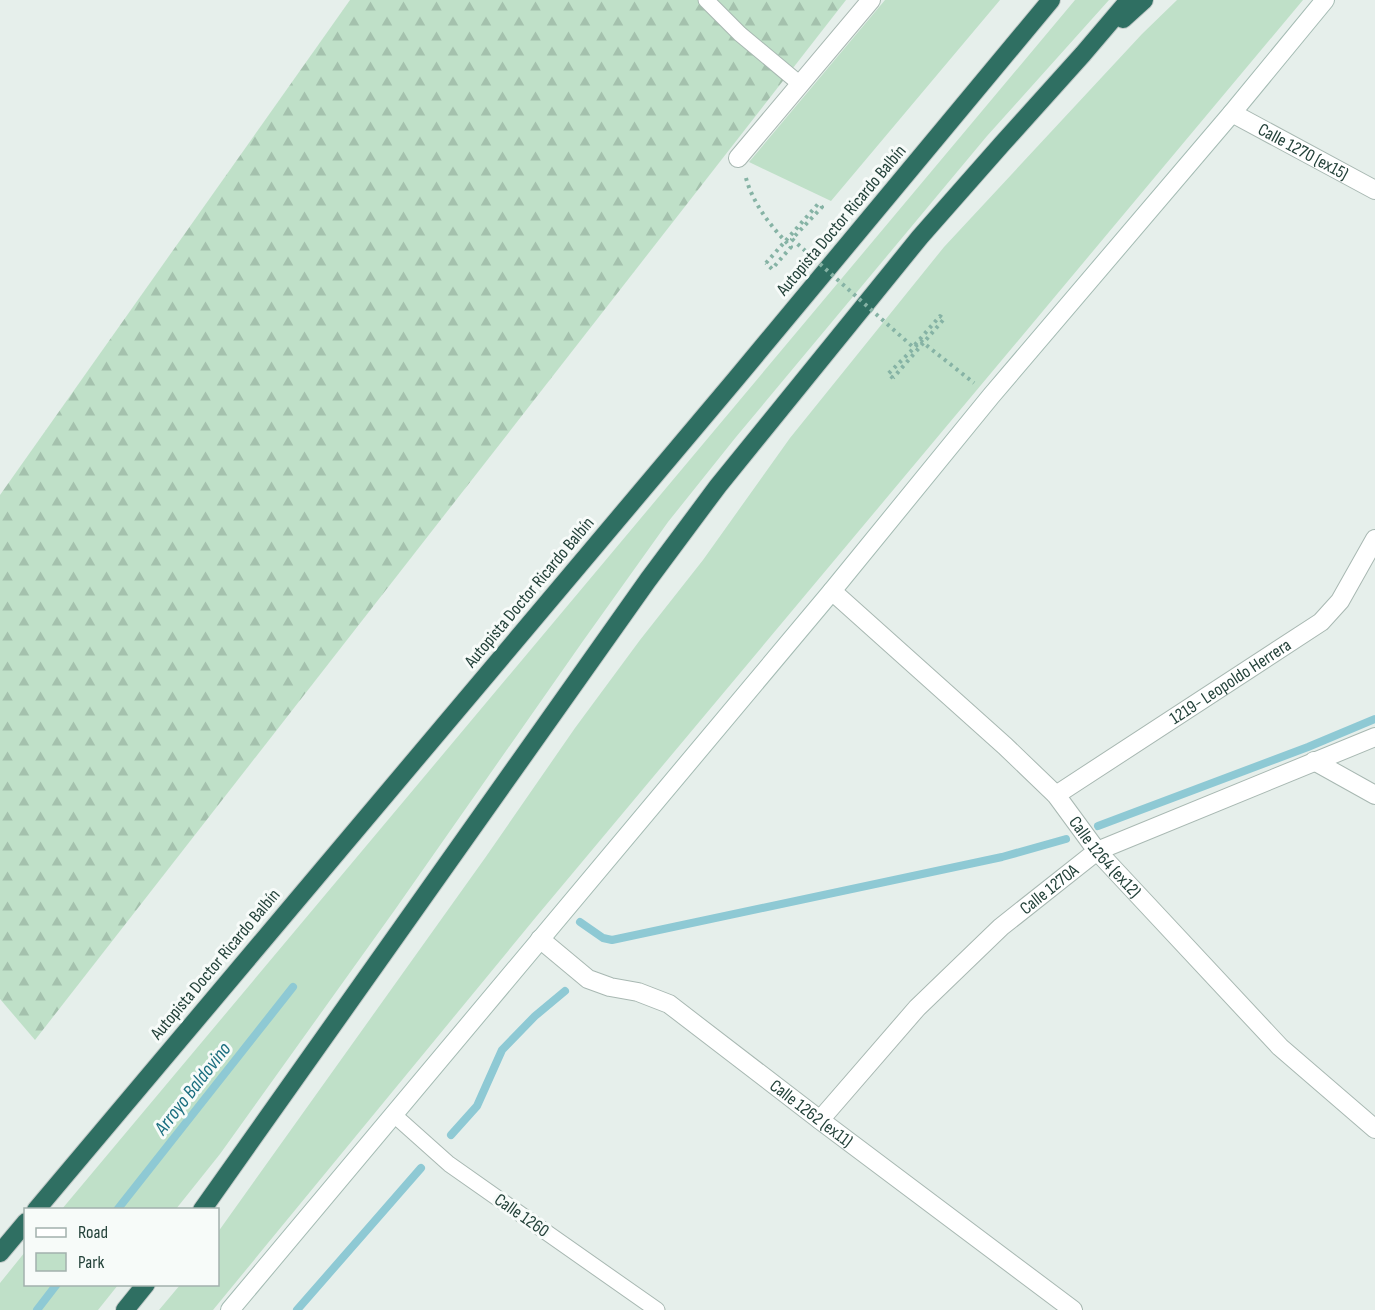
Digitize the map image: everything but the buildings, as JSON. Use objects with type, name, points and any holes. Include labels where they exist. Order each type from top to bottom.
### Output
[{"type":"highway","name":"Autopista Doctor Ricardo Balbín","points":[[37,1208],[735,380],[1051,0]]},
{"type":"highway","points":[[203,1208],[641,590],[718,486],[920,237],[1129,0]]},
{"type":"highway","points":[[1083,54],[1144,0]]},
{"type":"highway","points":[[0,1253],[24,1224]]},
{"type":"highway","points":[[125,1310],[144,1286]]},
{"type":"street","points":[[738,158],[871,0]]},
{"type":"street","points":[[231,1310],[832,591],[991,396],[1325,0]]},
{"type":"street","name":"Calle 1270 (ex15)","points":[[1232,113],[1375,190]]},
{"type":"street","name":"1219- Leopoldo Herrera","points":[[1056,795],[1321,622],[1340,601],[1375,539]]},
{"type":"street","name":"Calle 1264 (ex12)","points":[[832,591],[1005,746],[1056,795],[1097,851],[1280,1047],[1375,1129]]},
{"type":"street","name":"Calle 1270A","points":[[820,1120],[925,1000],[1002,927],[1097,851],[1375,737]]},
{"type":"street","points":[[1314,761],[1375,795]]},
{"type":"street","name":"Calle 1262 (ex11)","points":[[540,939],[588,980],[639,992],[669,1004],[1073,1310]]},
{"type":"lane","points":[[706,0],[740,34],[800,84]]},
{"type":"lane","name":"Calle 1260","points":[[393,1114],[449,1164],[657,1310]]},
{"type":"path","points":[[738,158],[750,191],[775,230],[791,247],[772,268],[766,263],[818,204],[822,207],[792,240],[912,347],[940,316],[944,319],[893,378],[888,374],[921,341],[991,396]]},
{"type":"green space","points":[[350,0],[846,0],[35,1040],[0,999],[0,495]]},
{"type":"green space","points":[[885,0],[1000,0],[831,201],[749,162]]},
{"type":"green space","points":[[1075,0],[1109,0],[987,136],[668,522],[394,911],[220,1154],[177,1208],[63,1208]]},
{"type":"green space","points":[[1177,0],[1303,0],[536,917],[213,1310],[159,1310],[179,1286],[219,1286],[219,1231],[575,728],[703,560],[790,438],[944,247],[1142,34]]},
{"type":"green space","points":[[24,1253],[24,1286],[117,1286],[98,1310],[0,1310],[0,1283]]},
{"type":"waterway","points":[[1098,826],[1308,747],[1375,719]]},
{"type":"waterway","points":[[580,922],[603,938],[612,940],[1002,857],[1066,839]]},
{"type":"waterway","name":"Arroyo Baldovino","points":[[119,1208],[293,987]]},
{"type":"waterway","points":[[451,1135],[477,1106],[502,1050],[535,1016],[565,991]]},
{"type":"waterway","points":[[297,1310],[421,1168]]},
{"type":"waterway","name":"Arroyo Baldovino","points":[[37,1310],[55,1286]]}]
